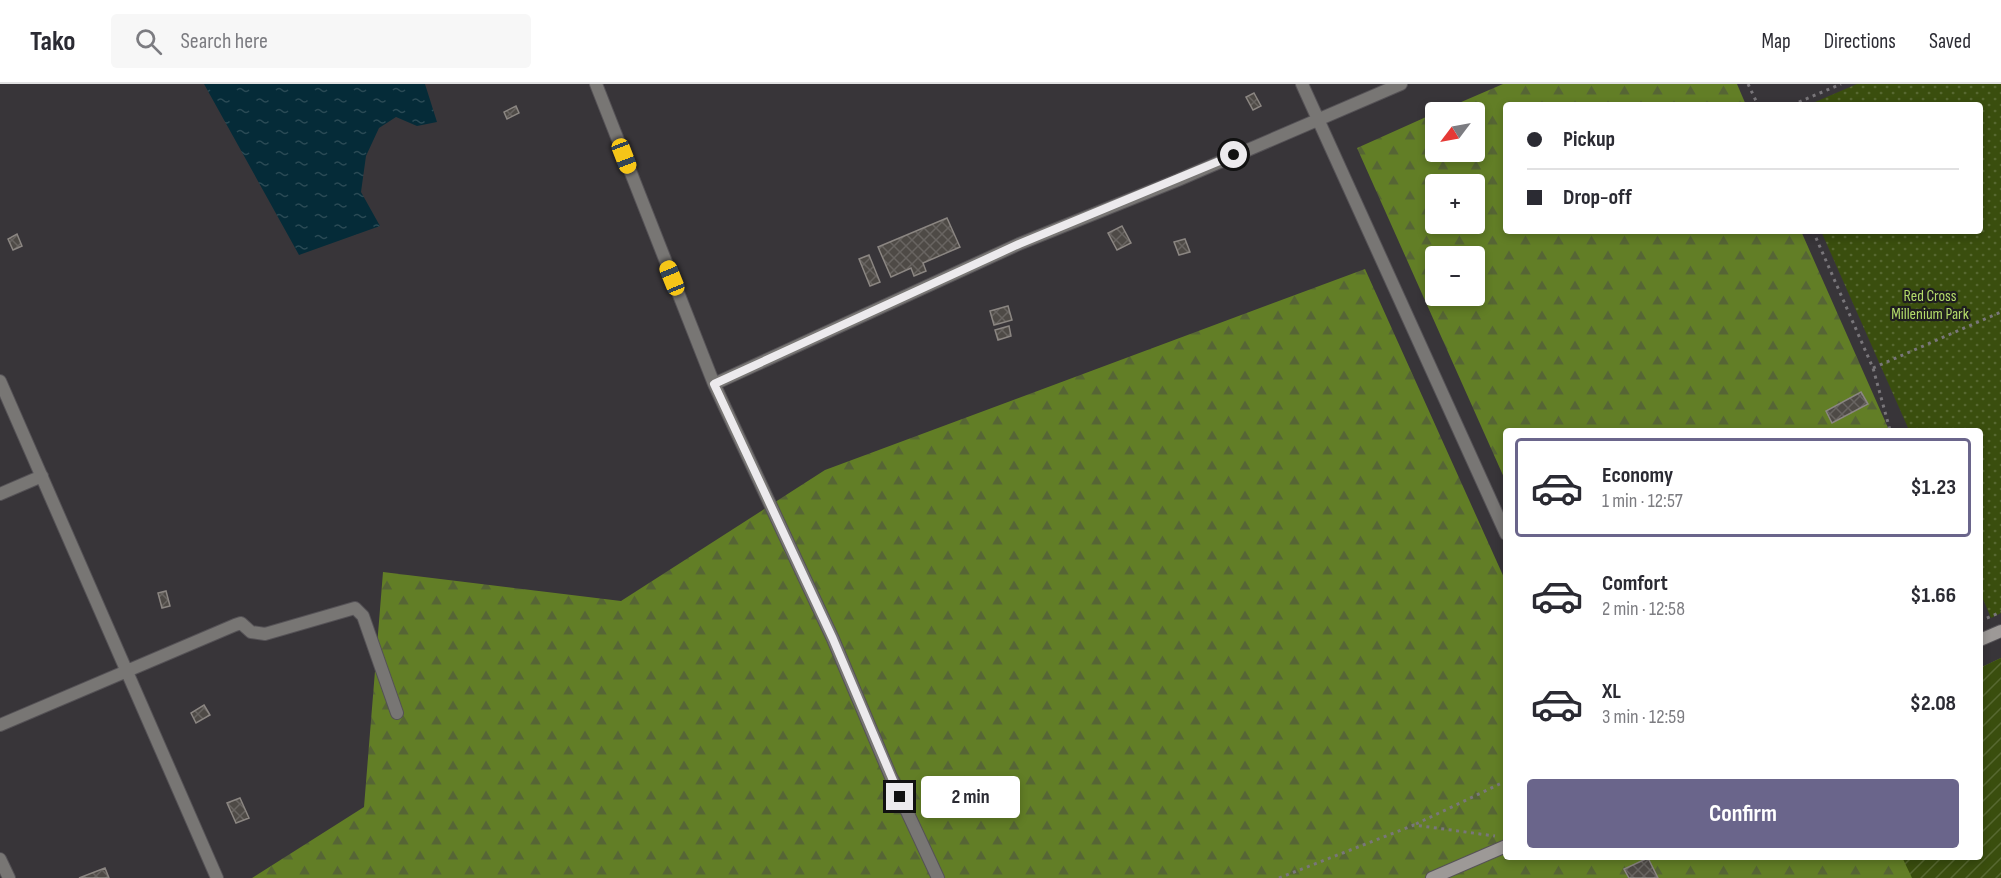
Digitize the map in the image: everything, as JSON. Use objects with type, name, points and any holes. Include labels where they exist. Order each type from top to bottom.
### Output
[{"type":"street","points":[[596,84],[714,384],[833,639],[891,777],[938,878]]},
{"type":"street","points":[[1302,84],[1503,527]]},
{"type":"street","points":[[714,384],[1019,244],[1401,84]]},
{"type":"street","points":[[0,381],[217,878]]},
{"type":"street","points":[[0,494],[42,477]]},
{"type":"street","points":[[0,725],[126,674],[241,623],[251,632],[264,634],[355,608],[363,616],[397,713]]},
{"type":"street","points":[[1983,639],[2001,631]]},
{"type":"street","points":[[1432,878],[1503,847]]},
{"type":"street","points":[[0,859],[9,878]]},
{"type":"path","points":[[1748,84],[1757,102]]},
{"type":"path","points":[[1799,102],[1841,84]]},
{"type":"path","points":[[1814,234],[1873,368],[1889,428]]},
{"type":"path","points":[[1873,368],[2001,312]]},
{"type":"path","points":[[1983,620],[2001,612]]},
{"type":"path","points":[[1280,878],[1414,825],[1503,782]]},
{"type":"path","points":[[1414,825],[1503,837]]},
{"type":"green space","points":[[1503,84],[1737,84],[1745,102],[1503,102],[1503,234],[1802,234],[1888,428],[1503,428],[1503,475],[1427,306],[1485,306],[1485,246],[1425,246],[1425,300],[1357,148],[1425,117],[1425,162],[1485,162],[1485,102],[1461,102]]},
{"type":"green space","name":"Red Cross Millenium Park","points":[[1857,84],[2001,84],[2001,613],[1991,618],[1983,599],[1983,428],[1908,428],[1822,234],[1983,234],[1983,102],[1815,102]]},
{"type":"green space","points":[[1365,269],[1503,575],[1503,860],[1983,860],[1983,667],[2001,658],[2001,878],[252,878],[364,807],[383,572],[621,601],[825,470]]},
{"type":"green space","points":[[2001,658],[2001,878],[1912,878],[1903,860],[1983,860],[1983,667]]},
{"type":"water","points":[[204,84],[425,84],[437,122],[417,126],[396,117],[379,128],[366,156],[361,192],[380,226],[299,255]]},
{"type":"building","points":[[1254,93],[1261,106],[1253,110],[1246,97]]},
{"type":"building","points":[[516,106],[519,113],[507,119],[504,112]]},
{"type":"building","points":[[947,218],[960,247],[923,263],[926,271],[914,276],[911,268],[891,277],[878,247]]},
{"type":"building","points":[[1122,226],[1131,243],[1117,250],[1108,233]]},
{"type":"building","points":[[17,234],[22,246],[13,250],[8,239]]},
{"type":"building","points":[[1185,239],[1190,252],[1179,255],[1174,242]]},
{"type":"building","points":[[869,255],[880,282],[870,286],[859,259]]},
{"type":"building","points":[[1008,306],[1012,320],[994,325],[990,311]]},
{"type":"building","points":[[1009,326],[1011,336],[998,340],[995,330]]},
{"type":"building","points":[[1861,392],[1868,404],[1832,423],[1826,411]]},
{"type":"building","points":[[166,591],[170,606],[162,608],[158,593]]},
{"type":"building","points":[[204,705],[210,715],[196,723],[191,713]]},
{"type":"building","points":[[240,798],[249,818],[236,823],[227,803]]},
{"type":"building","points":[[1644,860],[1649,860],[1658,878],[1629,878],[1624,869]]},
{"type":"building","points":[[105,868],[109,878],[79,878]]},
{"type":"route","points":[[900,797],[833,639],[714,384],[1019,244],[1234,155]]}]
